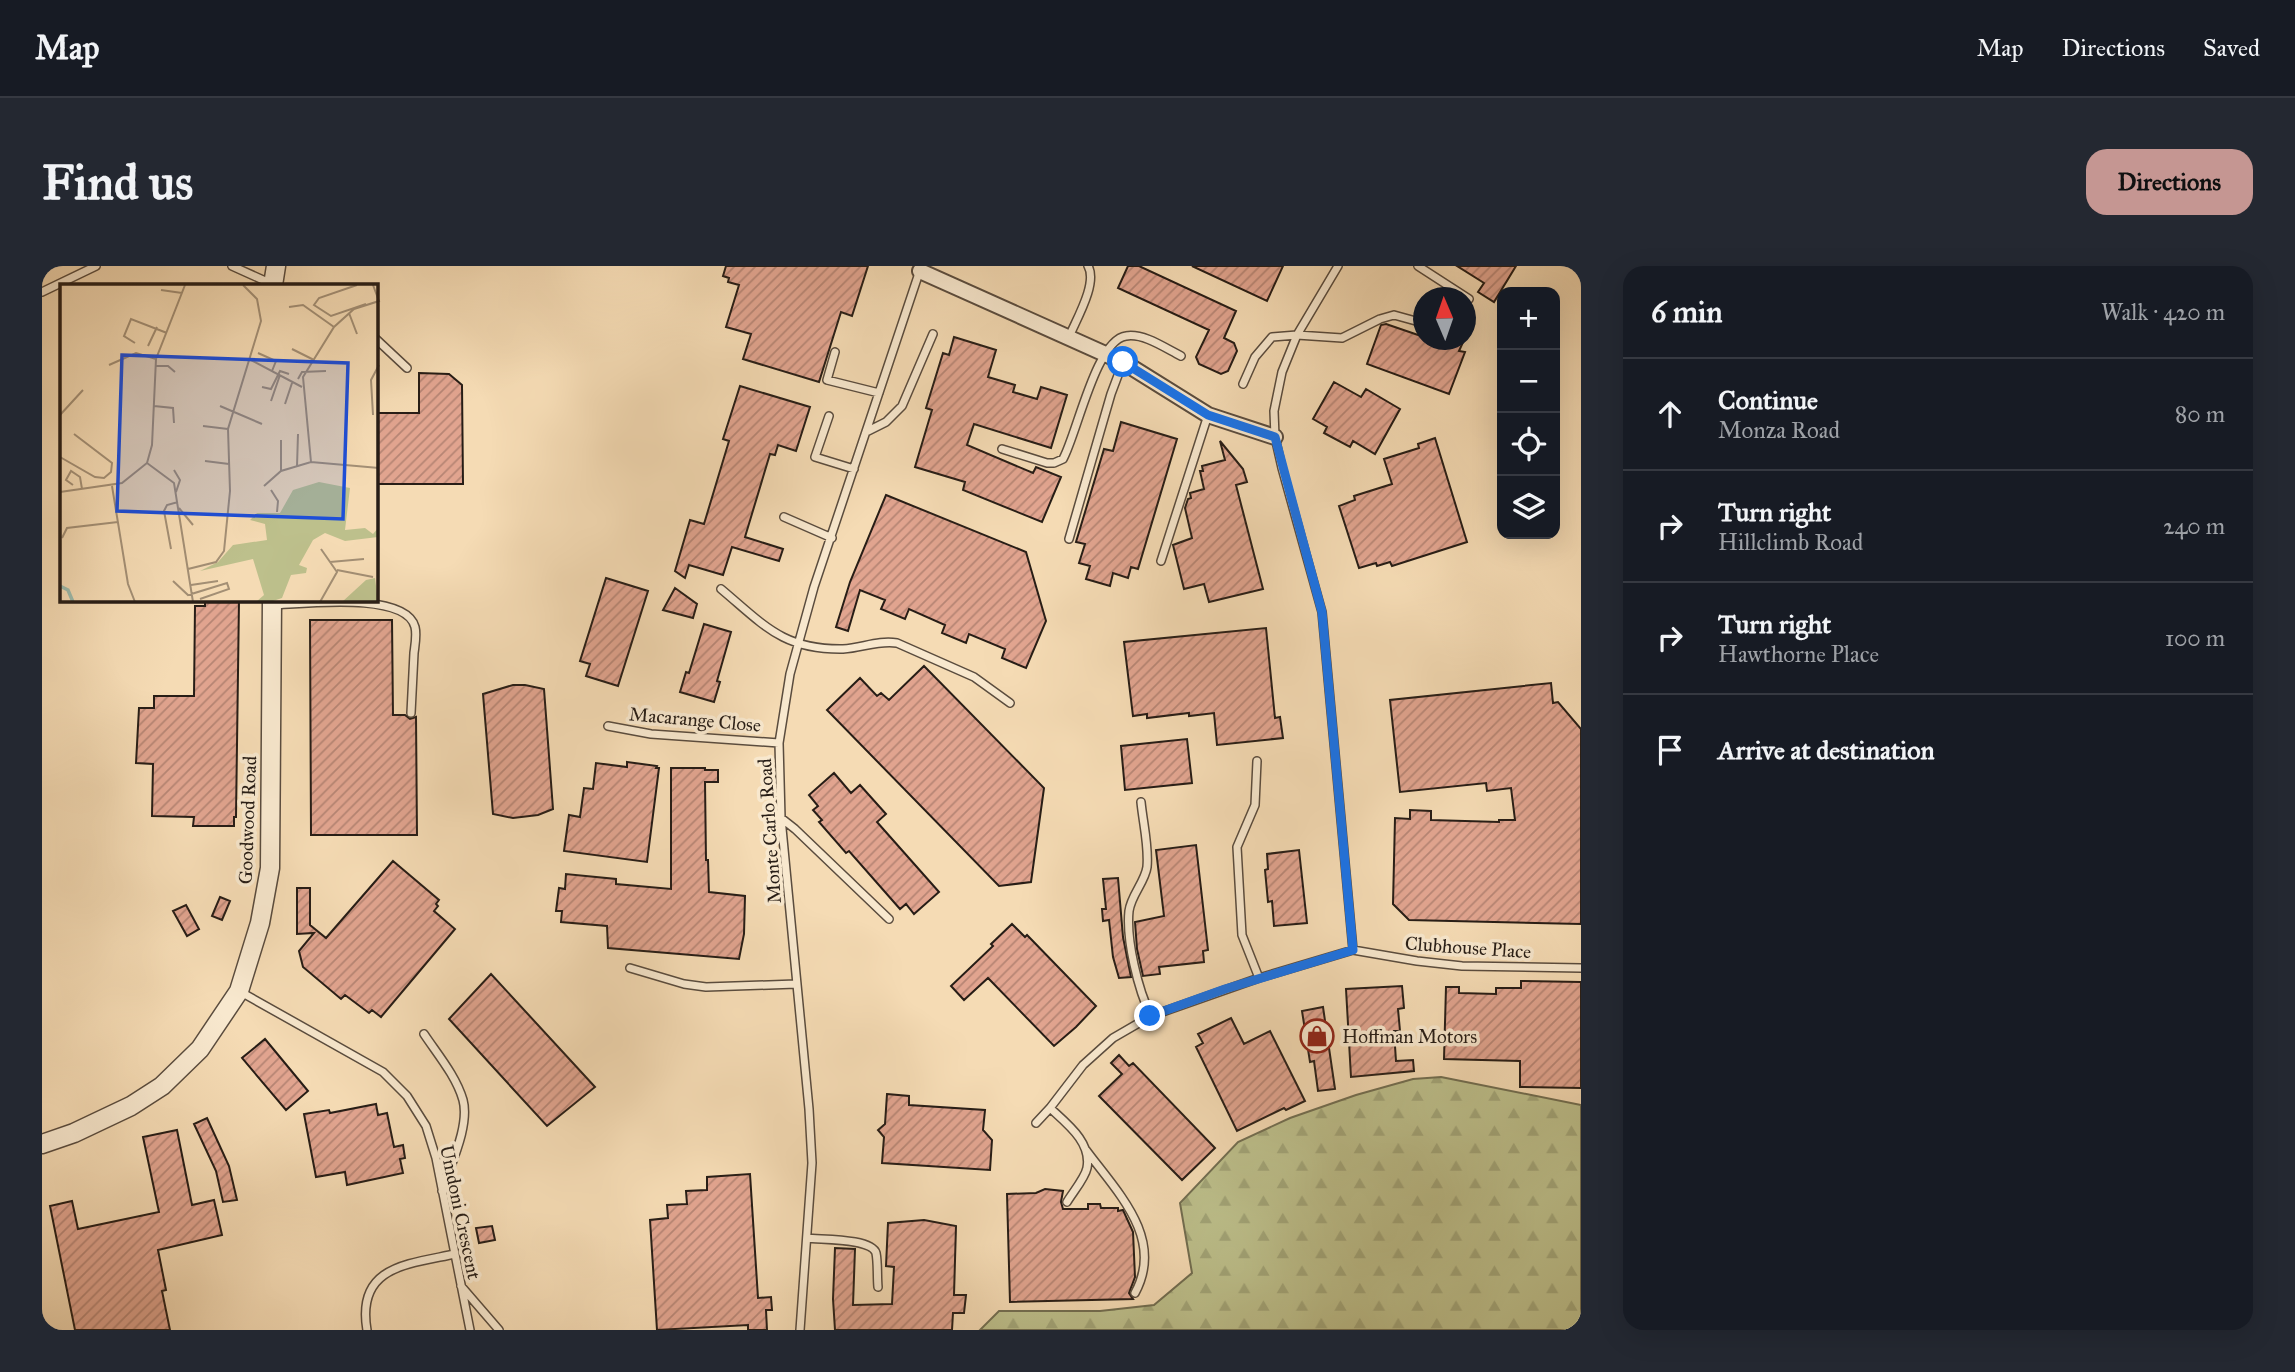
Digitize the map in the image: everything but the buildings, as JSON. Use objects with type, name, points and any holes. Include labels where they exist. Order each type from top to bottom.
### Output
[{"type":"street","points":[[920,268],[1123,362],[1208,415],[1275,437]]},
{"type":"street","name":"Goodwood Road","points":[[42,1143],[74,1133],[131,1106],[162,1086],[200,1049],[239,991],[260,923],[270,869],[272,603]]},
{"type":"lane","points":[[42,292],[96,266]]},
{"type":"lane","points":[[232,266],[274,278]]},
{"type":"lane","points":[[1068,338],[1090,286],[1092,273],[1088,266]]},
{"type":"lane","points":[[1036,1123],[1083,1065],[1113,1038],[1150,1016],[1259,978],[1353,950],[1322,612],[1275,437],[1274,411],[1282,372],[1297,335],[1338,266]]},
{"type":"lane","points":[[1418,266],[1450,287]]},
{"type":"lane","name":"Monte Carlo Road","points":[[800,1330],[812,1163],[781,818],[779,743],[790,674],[814,587],[920,268]]},
{"type":"lane","points":[[1243,384],[1255,357],[1272,337],[1297,335],[1342,338],[1394,315],[1413,319]]},
{"type":"lane","points":[[866,432],[886,422],[902,406],[933,334]]},
{"type":"lane","points":[[1002,449],[1047,463],[1063,459],[1091,382],[1111,344],[1119,338],[1144,338],[1181,356]]},
{"type":"lane","points":[[378,341],[407,368]]},
{"type":"lane","points":[[835,352],[827,380],[879,393]]},
{"type":"lane","points":[[1069,539],[1111,394],[1123,362]]},
{"type":"lane","points":[[1161,561],[1208,415]]},
{"type":"lane","points":[[829,416],[815,457],[854,469]]},
{"type":"lane","points":[[784,517],[832,538]]},
{"type":"lane","points":[[721,589],[774,634],[799,644],[846,649],[884,641],[897,643],[974,677],[1010,703]]},
{"type":"lane","points":[[272,603],[365,603],[405,612],[415,631],[411,713]]},
{"type":"lane","name":"Macarange Close","points":[[608,726],[651,734],[779,743]]},
{"type":"lane","points":[[1257,761],[1255,805],[1237,847],[1242,935],[1259,978]]},
{"type":"lane","points":[[1140,802],[1146,874],[1136,890],[1129,911],[1132,956],[1142,998],[1150,1016]]},
{"type":"lane","points":[[781,818],[796,829],[889,919]]},
{"type":"lane","name":"Clubhouse Place","points":[[1353,950],[1417,961],[1462,965],[1581,968]]},
{"type":"lane","points":[[631,968],[672,981],[706,987],[796,984]]},
{"type":"lane","name":"Umdoni Crescent","points":[[239,991],[383,1072],[407,1096],[426,1126],[470,1330]]},
{"type":"lane","points":[[424,1034],[451,1073],[463,1101],[463,1129],[442,1191]]},
{"type":"lane","points":[[1050,1108],[1077,1133],[1138,1223],[1144,1250],[1143,1278],[1135,1293]]},
{"type":"lane","points":[[1067,1202],[1087,1168],[1086,1150]]},
{"type":"lane","points":[[807,1238],[850,1241],[870,1246],[876,1252],[877,1287]]},
{"type":"lane","points":[[367,1330],[365,1317],[369,1291],[381,1275],[398,1266],[455,1254]]},
{"type":"lane","points":[[461,1286],[499,1330]]},
{"type":"green space","points":[[1441,1077],[1581,1105],[1581,1330],[980,1330],[999,1311],[1100,1311],[1154,1305],[1192,1273],[1180,1203],[1238,1142],[1290,1118],[1356,1095],[1413,1079]]},
{"type":"place","name":"Hoffman Motors","points":[[1317,1036]]},
{"type":"route","points":[[1123,362],[1208,415],[1275,437],[1322,612],[1353,950],[1225,989],[1150,1016]]}]
